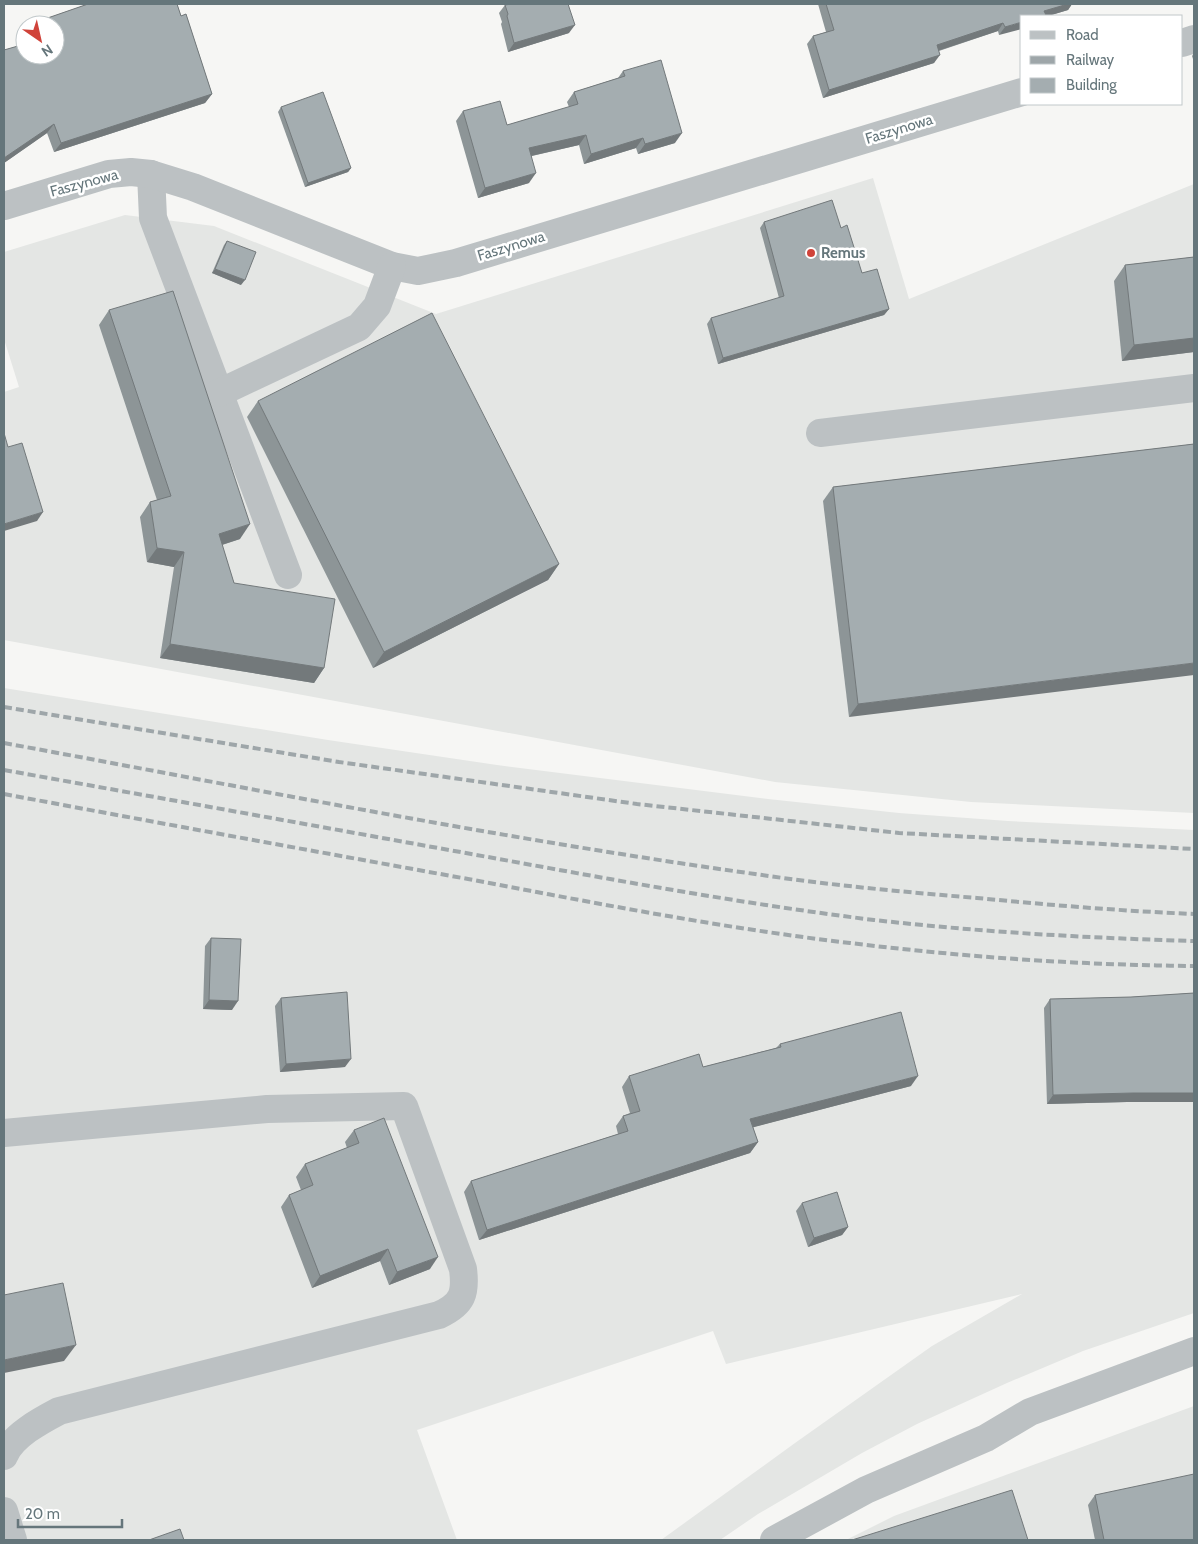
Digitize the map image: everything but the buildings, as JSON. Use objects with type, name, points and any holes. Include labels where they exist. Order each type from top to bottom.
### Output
[{"type":"street","name":"Faszynowa","points":[[4,206],[109,174],[131,172],[151,174],[192,187],[392,266],[418,271],[456,263],[1020,93]]},
{"type":"street","points":[[151,174],[153,218],[288,574]]},
{"type":"street","points":[[219,393],[359,327],[377,306],[392,266]]},
{"type":"street","points":[[820,432],[1194,388]]},
{"type":"street","points":[[4,1133],[267,1109],[404,1106],[463,1268],[465,1283],[463,1295],[448,1311],[439,1315],[59,1411],[30,1427],[6,1450],[4,1456]]},
{"type":"street","points":[[774,1540],[866,1490],[986,1438],[1030,1412],[1194,1351]]},
{"type":"street","points":[[4,1512],[13,1540]]},
{"type":"shaded area","points":[[873,178],[909,299],[1194,184],[1194,813],[971,802],[775,782],[4,640],[4,392],[19,387],[4,339],[4,252],[125,215],[214,226],[436,314]]},
{"type":"shaded area","points":[[4,688],[497,765],[768,799],[899,813],[1008,821],[1194,830],[1194,1313],[1083,1351],[917,1424],[862,1453],[758,1514],[720,1540],[661,1540],[932,1346],[1022,1294],[726,1364],[713,1331],[417,1430],[457,1540],[4,1540]]},
{"type":"shaded area","points":[[1194,1406],[1194,1540],[846,1540],[894,1516]]},
{"type":"railway","points":[[4,707],[339,762],[637,804],[899,833],[1194,849]]},
{"type":"railway","points":[[4,743],[473,829],[755,874],[838,885],[922,893],[1194,914]]},
{"type":"railway","points":[[4,770],[656,887],[819,913],[994,931],[1194,941]]},
{"type":"railway","points":[[4,794],[611,906],[802,937],[979,956],[1065,962],[1194,966]]},
{"type":"place","name":"Remus","points":[[811,253]]}]
